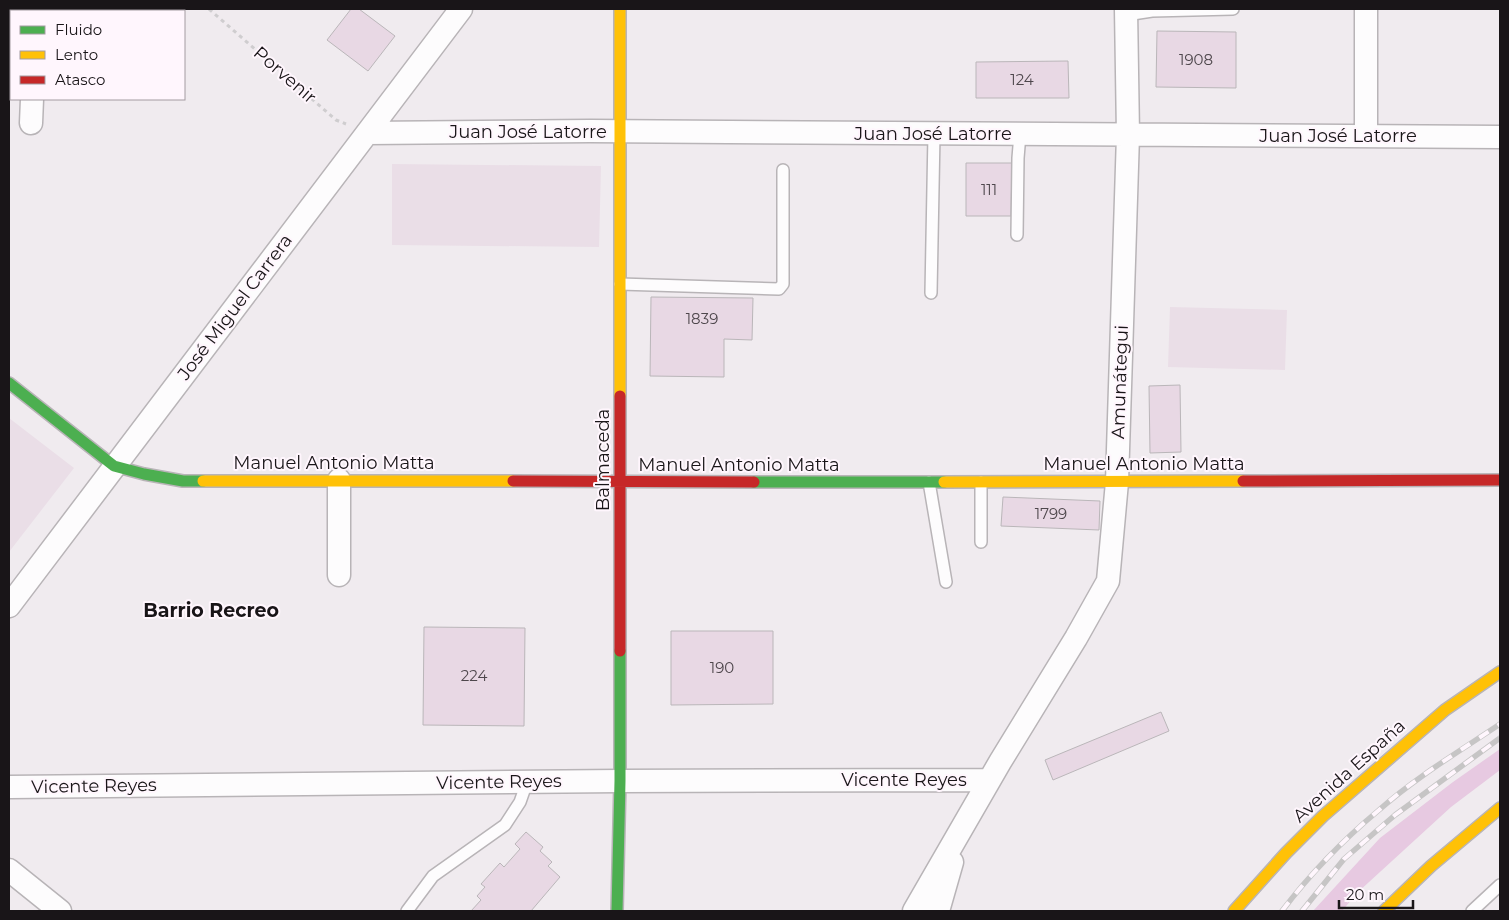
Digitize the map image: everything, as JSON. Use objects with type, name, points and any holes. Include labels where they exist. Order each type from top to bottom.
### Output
[{"type":"street","name":"José Miguel Carrera","points":[[9,606],[461,9]]},
{"type":"street","name":"Balmaceda","points":[[617,911],[620,781],[620,9]]},
{"type":"street","points":[[1366,9],[1366,135]]},
{"type":"street","name":"Amunátegui","points":[[914,911],[989,780],[1076,638],[1108,581],[1117,482],[1128,135],[1126,12]]},
{"type":"street","points":[[31,123],[32,100]]},
{"type":"street","name":"Juan José Latorre","points":[[367,133],[580,131],[1500,137]]},
{"type":"street","name":"Manuel Antonio Matta","points":[[9,383],[114,466],[183,481],[1117,482],[1500,480]]},
{"type":"street","points":[[339,480],[339,575]]},
{"type":"street","name":"Avenida España","points":[[1234,911],[1286,853],[1323,816],[1445,710],[1500,672]]},
{"type":"street","name":"Vicente Reyes","points":[[9,787],[620,781],[989,780]]},
{"type":"street","points":[[1384,911],[1431,866],[1500,808]]},
{"type":"street","points":[[938,911],[963,825]]},
{"type":"street","points":[[9,870],[60,911]]},
{"type":"lane","points":[[1126,12],[1233,9]]},
{"type":"lane","points":[[931,293],[934,134]]},
{"type":"lane","points":[[1017,235],[1020,134]]},
{"type":"lane","points":[[620,284],[779,289],[784,284],[783,170]]},
{"type":"lane","points":[[929,482],[946,582]]},
{"type":"lane","points":[[981,482],[981,542]]},
{"type":"lane","points":[[407,911],[433,876],[505,825],[520,802],[527,782]]},
{"type":"lane","points":[[1472,911],[1500,885]]},
{"type":"path","name":"Porvenir","points":[[210,9],[336,120],[367,133]]},
{"type":"shaded area","points":[[392,164],[601,166],[599,247],[392,245]]},
{"type":"shaded area","points":[[1170,307],[1287,310],[1285,370],[1168,367]]},
{"type":"shaded area","points":[[9,418],[74,468],[9,552]]},
{"type":"shaded area","points":[[1500,749],[1500,770],[1451,807],[1357,893],[1342,911],[1313,911],[1380,838]]},
{"type":"building","points":[[351,9],[359,9],[395,36],[368,71],[327,40]]},
{"type":"building","points":[[1157,31],[1236,32],[1236,88],[1156,87]]},
{"type":"building","points":[[1068,61],[1069,98],[976,98],[976,62]]},
{"type":"building","points":[[966,163],[1012,163],[1011,216],[966,216]]},
{"type":"building","points":[[651,297],[753,298],[752,340],[724,339],[724,377],[650,376]]},
{"type":"building","points":[[1180,385],[1181,452],[1150,453],[1149,386]]},
{"type":"building","points":[[1003,497],[1100,501],[1099,530],[1001,526]]},
{"type":"building","points":[[424,627],[525,628],[524,726],[423,725]]},
{"type":"building","points":[[671,631],[773,631],[773,704],[671,705]]},
{"type":"building","points":[[1161,712],[1169,731],[1053,780],[1045,760]]},
{"type":"building","points":[[526,832],[543,847],[540,851],[552,862],[548,866],[560,877],[531,911],[471,911],[481,900],[477,896],[485,887],[481,884],[500,863],[504,867],[520,849],[515,844]]},
{"type":"railway","points":[[1282,911],[1340,845],[1366,821],[1423,775],[1500,724]]},
{"type":"railway","points":[[1302,911],[1344,859],[1395,815],[1500,738]]},
{"type":"traffic: fast","points":[[9,383],[114,466],[183,481],[203,481]]},
{"type":"traffic: fast","points":[[754,482],[944,482]]},
{"type":"traffic: fast","points":[[617,911],[620,651]]},
{"type":"traffic: slow","points":[[620,9],[620,396]]},
{"type":"traffic: slow","points":[[203,481],[513,481]]},
{"type":"traffic: slow","points":[[944,482],[1243,481]]},
{"type":"traffic: slow","points":[[1234,911],[1286,853],[1323,816],[1445,710],[1500,672]]},
{"type":"traffic: slow","points":[[1384,911],[1431,866],[1500,808]]},
{"type":"traffic: jam","points":[[620,396],[620,651]]},
{"type":"traffic: jam","points":[[1243,481],[1500,480]]},
{"type":"traffic: jam","points":[[513,481],[754,482]]},
{"type":"district","name":"Barrio Recreo","points":[[211,610]]}]
